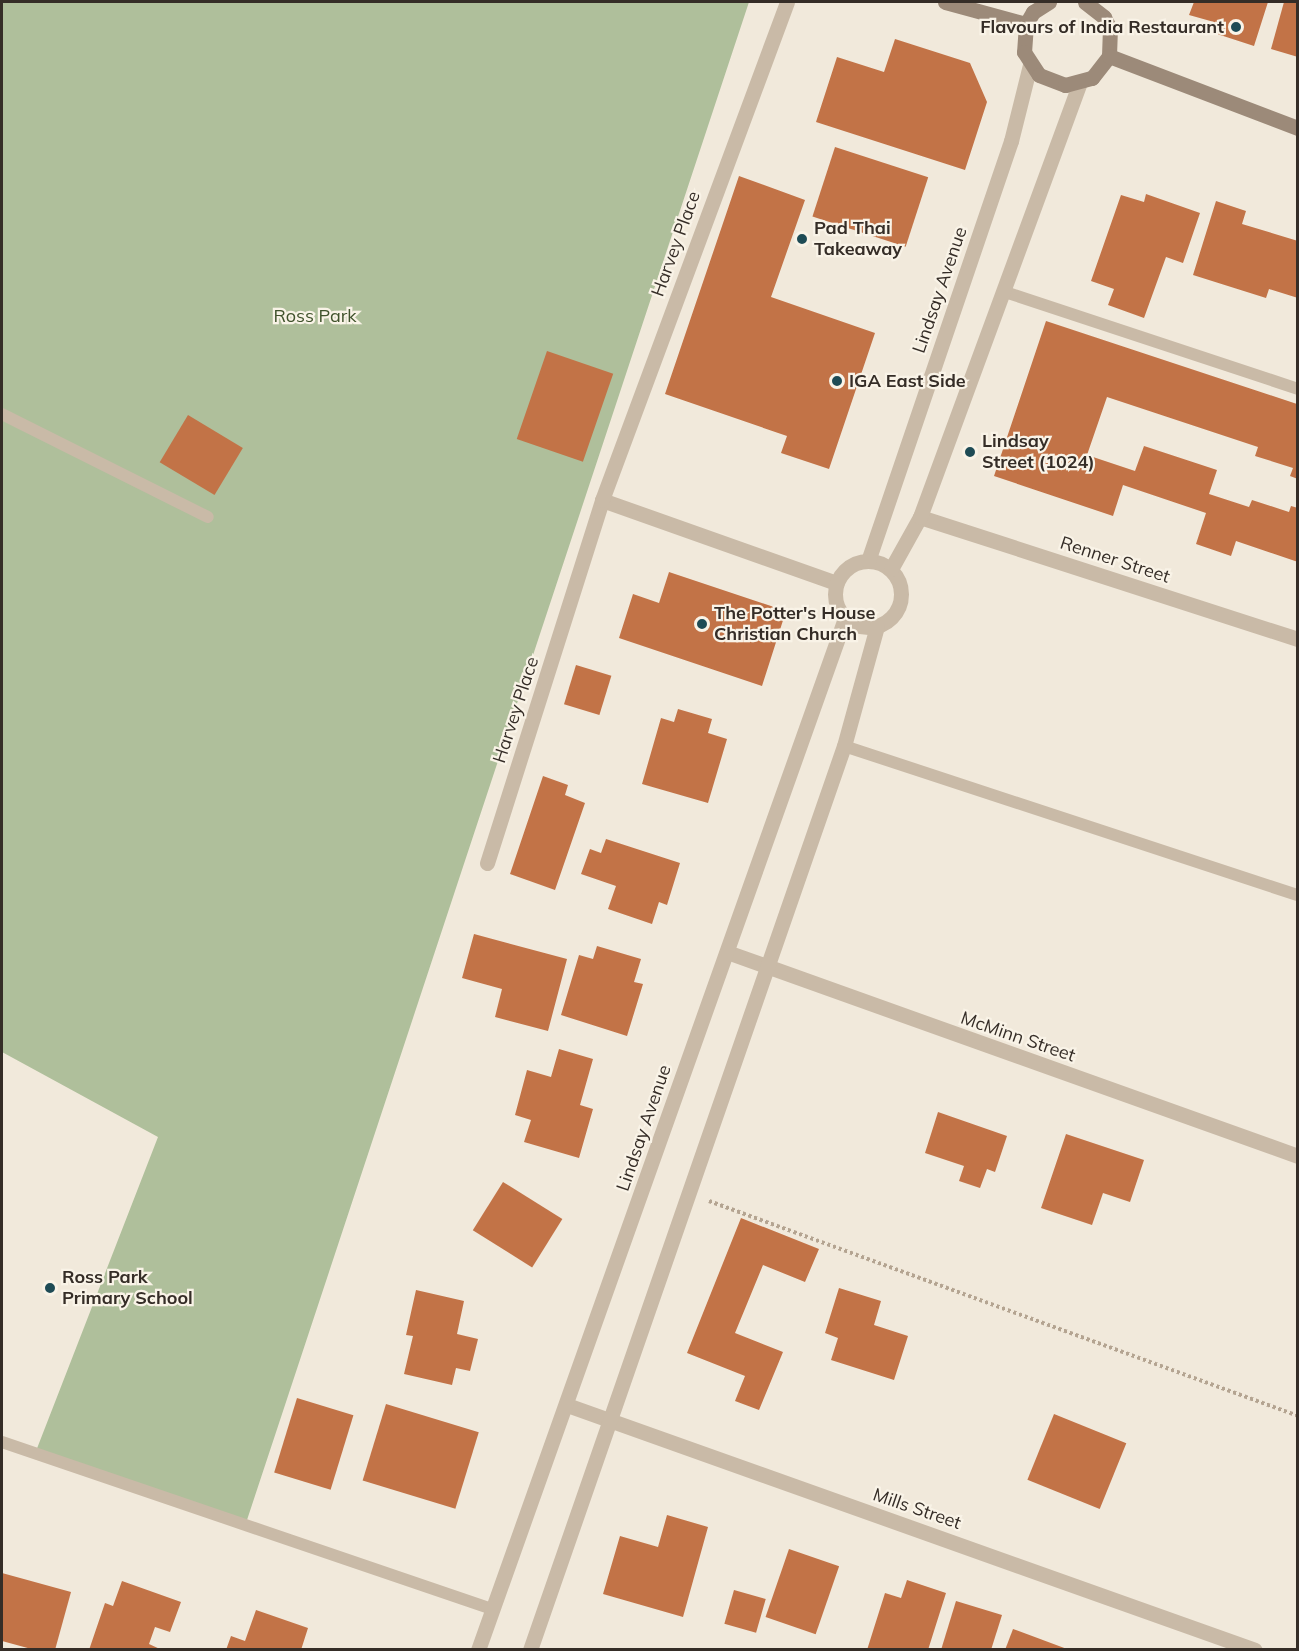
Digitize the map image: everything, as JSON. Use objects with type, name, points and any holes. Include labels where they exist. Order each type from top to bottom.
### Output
[{"type":"main road","points":[[945,2],[1026,24]]},
{"type":"main road","points":[[1049,2],[1034,12],[1026,24],[1024,45],[1030,65],[1051,82],[1079,84],[1097,73],[1109,56],[1110,29],[1104,17],[1085,2]]},
{"type":"main road","points":[[1109,56],[1298,128]]},
{"type":"street","name":"Harvey Place","points":[[487,863],[602,500],[787,2]]},
{"type":"street","name":"Lindsay Avenue","points":[[868,561],[1011,141],[1030,65]]},
{"type":"street","points":[[891,569],[920,517],[1005,292],[1079,84]]},
{"type":"street","points":[[602,500],[837,583]]},
{"type":"street","name":"Renner Street","points":[[920,517],[1298,639]]},
{"type":"street","points":[[868,561],[891,569],[901,587],[899,607],[886,622],[865,628],[845,618],[835,599],[837,583],[851,565],[868,561]]},
{"type":"street","name":"Lindsay Avenue","points":[[478,1650],[845,618]]},
{"type":"street","points":[[530,1650],[844,746],[877,626]]},
{"type":"street","name":"McMinn Street","points":[[727,952],[766,969],[1298,1156]]},
{"type":"street","name":"Mills Street","points":[[567,1404],[609,1421],[1255,1650]]},
{"type":"lane","points":[[1005,292],[1298,389]]},
{"type":"lane","points":[[2,414],[208,517]]},
{"type":"lane","points":[[844,746],[1298,895]]},
{"type":"lane","points":[[2,1442],[492,1609]]},
{"type":"path","points":[[690,1194],[1298,1416]]},
{"type":"green space","name":"Ross Park","points":[[2,2],[749,2],[246,1523],[36,1451],[158,1137],[2,1052]]},
{"type":"building","name":"Flavours of India Restaurant","points":[[1194,2],[1268,2],[1254,46],[1211,32],[1214,22],[1189,15]]},
{"type":"building","points":[[1284,2],[1298,2],[1298,57],[1271,49]]},
{"type":"building","points":[[895,39],[970,63],[987,102],[965,170],[816,122],[837,57],[884,72]]},
{"type":"building","points":[[835,147],[928,177],[906,247],[812,216]]},
{"type":"building","points":[[739,176],[805,200],[771,297],[875,333],[829,469],[781,453],[787,436],[665,394]]},
{"type":"building","points":[[1146,194],[1200,213],[1183,263],[1166,257],[1144,318],[1108,305],[1114,289],[1091,281],[1121,195],[1144,202]]},
{"type":"building","points":[[1216,201],[1246,211],[1242,224],[1298,241],[1298,298],[1269,289],[1266,298],[1193,275]]},
{"type":"building","points":[[1046,321],[1297,404],[1298,479],[1290,476],[1293,468],[1255,456],[1258,447],[1107,397],[1087,455],[1135,471],[1144,446],[1217,470],[1209,494],[1249,507],[1252,500],[1289,512],[1291,506],[1298,508],[1298,562],[1236,541],[1231,556],[1196,544],[1206,513],[1123,485],[1113,516],[994,476]]},
{"type":"building","points":[[547,351],[613,374],[583,462],[517,439]]},
{"type":"building","points":[[188,415],[243,448],[215,495],[160,462]]},
{"type":"building","points":[[669,572],[786,611],[762,686],[619,638],[633,594],[659,603]]},
{"type":"building","points":[[576,665],[611,676],[599,715],[564,704]]},
{"type":"building","points":[[678,709],[712,719],[708,733],[727,739],[708,803],[642,784],[661,718],[674,722]]},
{"type":"building","points":[[543,776],[568,785],[565,795],[585,803],[555,890],[510,874]]},
{"type":"building","points":[[606,839],[680,863],[667,905],[659,902],[652,924],[608,909],[616,886],[581,874],[590,849],[601,853]]},
{"type":"building","points":[[474,934],[567,959],[548,1031],[495,1017],[502,989],[462,978]]},
{"type":"building","points":[[597,946],[641,959],[634,982],[643,984],[627,1036],[561,1015],[579,955],[593,959]]},
{"type":"building","points":[[559,1049],[593,1059],[580,1105],[593,1109],[579,1158],[524,1142],[531,1120],[515,1115],[527,1070],[551,1077]]},
{"type":"building","points":[[938,1112],[1007,1136],[995,1172],[987,1169],[980,1188],[959,1181],[964,1166],[925,1153]]},
{"type":"building","points":[[1066,1134],[1144,1160],[1130,1202],[1103,1193],[1092,1225],[1041,1208]]},
{"type":"building","points":[[503,1182],[562,1219],[532,1267],[473,1230]]},
{"type":"building","points":[[741,1218],[819,1249],[805,1282],[763,1265],[735,1333],[783,1352],[759,1410],[735,1401],[745,1376],[687,1353]]},
{"type":"building","points":[[839,1288],[881,1301],[874,1325],[908,1336],[894,1380],[831,1360],[838,1338],[825,1333]]},
{"type":"building","points":[[416,1290],[464,1301],[457,1334],[478,1339],[470,1371],[456,1368],[452,1385],[404,1374],[413,1336],[406,1335]]},
{"type":"building","points":[[297,1398],[353,1415],[331,1490],[274,1473]]},
{"type":"building","points":[[386,1404],[479,1432],[455,1509],[363,1481]]},
{"type":"building","points":[[1054,1414],[1126,1443],[1100,1509],[1027,1480]]},
{"type":"building","points":[[667,1515],[708,1527],[683,1617],[603,1594],[620,1536],[658,1547]]},
{"type":"building","points":[[789,1549],[839,1566],[816,1634],[766,1617]]},
{"type":"building","points":[[2,1573],[71,1592],[55,1650],[35,1650],[2,1641]]},
{"type":"building","points":[[907,1580],[946,1593],[928,1650],[867,1650],[885,1593],[901,1598]]},
{"type":"building","points":[[122,1581],[181,1602],[170,1632],[155,1627],[149,1644],[162,1650],[89,1650],[105,1603],[113,1606]]},
{"type":"building","points":[[734,1590],[766,1599],[756,1633],[724,1624]]},
{"type":"building","points":[[956,1601],[1002,1615],[991,1650],[941,1650]]},
{"type":"building","points":[[256,1610],[308,1628],[301,1650],[226,1650],[231,1636],[245,1641]]},
{"type":"building","points":[[1013,1629],[1067,1649],[1067,1650],[1005,1650]]},
{"type":"place","name":"Flavours of India Restaurant","points":[[1236,27]]},
{"type":"place","name":"Pad Thai Takeaway","points":[[802,239]]},
{"type":"place","name":"IGA East Side","points":[[837,381]]},
{"type":"place","name":"Lindsay Street (1024)","points":[[970,452]]},
{"type":"place","name":"The Potter's House Christian Church","points":[[702,624]]},
{"type":"place","name":"Ross Park Primary School","points":[[50,1288]]}]
